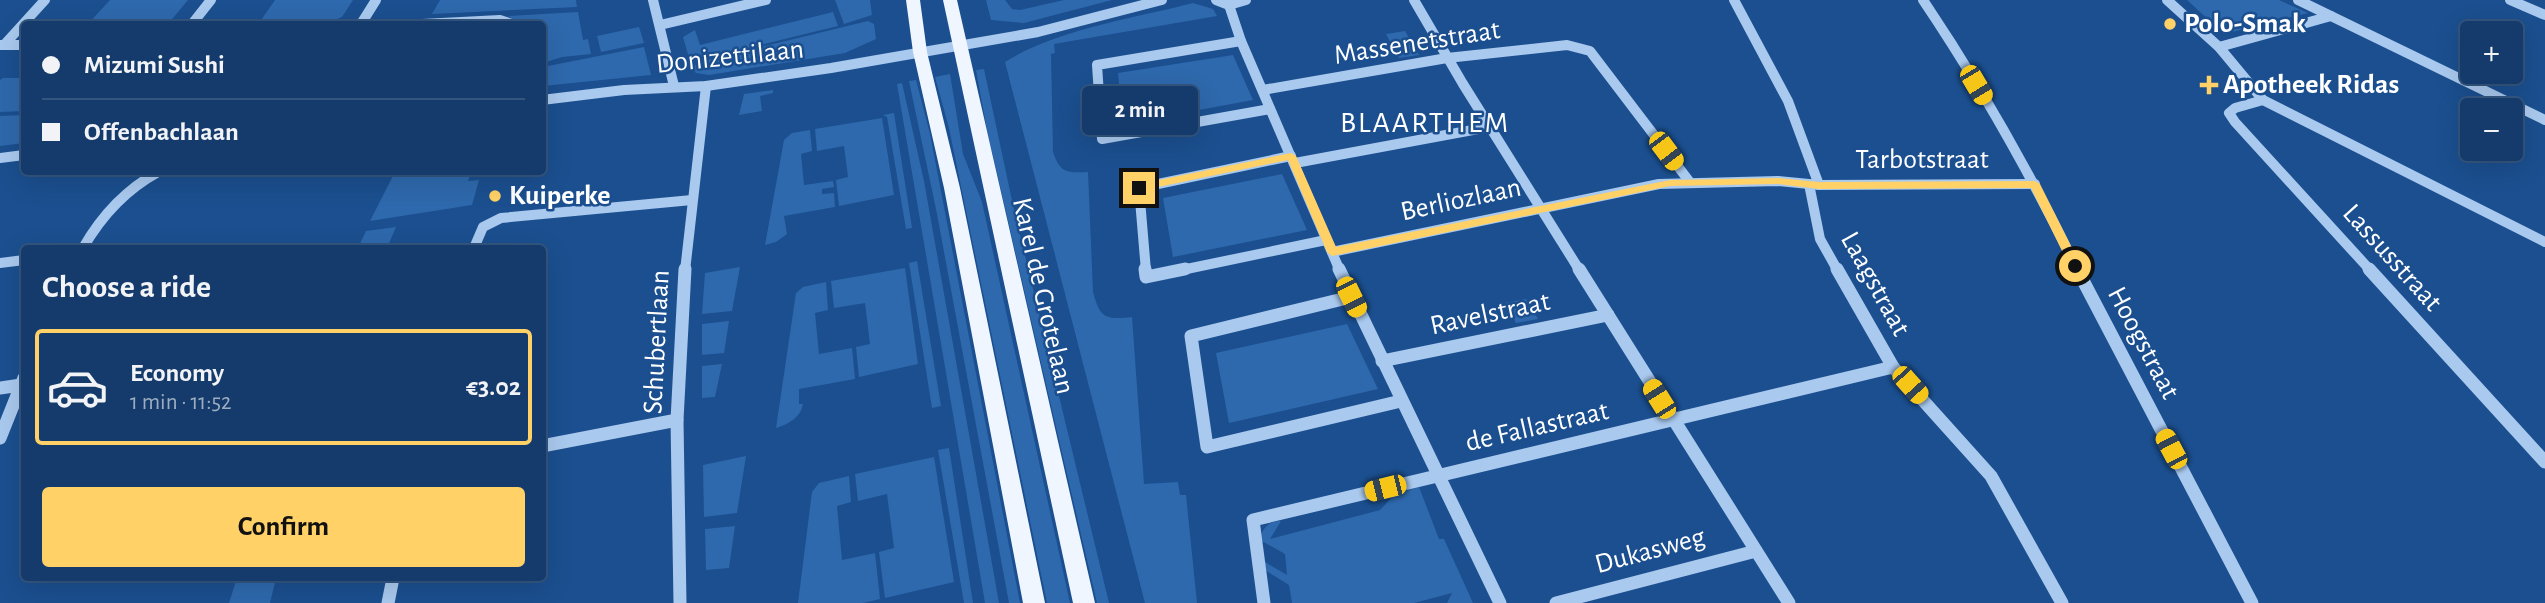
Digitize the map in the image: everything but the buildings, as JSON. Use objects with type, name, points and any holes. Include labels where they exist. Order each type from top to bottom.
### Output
[{"type":"main road","points":[[913,0],[920,52],[952,188],[1034,603]]},
{"type":"main road","name":"Karel de Grotelaan","points":[[950,0],[1084,603]]},
{"type":"street","points":[[25,21],[45,0]]},
{"type":"street","points":[[194,21],[211,0]]},
{"type":"street","points":[[363,21],[376,0]]},
{"type":"street","points":[[653,0],[674,86]]},
{"type":"street","points":[[660,25],[766,0]]},
{"type":"street","name":"Donizettilaan","points":[[546,100],[674,86],[706,86],[831,68],[1038,32],[1162,0]]},
{"type":"street","points":[[1216,0],[1229,5],[1246,0]]},
{"type":"street","points":[[1414,0],[1489,127],[1789,603]]},
{"type":"street","name":"Laagstraat","points":[[1734,0],[1788,101],[1814,185],[1820,239],[1893,367],[1991,476],[2062,603]]},
{"type":"street","name":"Hoogstraat","points":[[1923,0],[1954,46],[2035,184],[2097,310],[2252,603]]},
{"type":"street","points":[[2167,0],[2219,47],[2263,100],[2545,242]]},
{"type":"street","points":[[2298,0],[2545,120]]},
{"type":"street","points":[[2510,0],[2545,15]]},
{"type":"street","points":[[1229,5],[1241,41],[1351,297],[1500,603]]},
{"type":"street","points":[[2219,47],[2330,16]]},
{"type":"street","points":[[480,21],[503,21]]},
{"type":"street","points":[[2,45],[21,25]]},
{"type":"street","points":[[1241,41],[1097,65],[1102,139],[1270,108]]},
{"type":"street","points":[[2,45],[21,45]]},
{"type":"street","name":"Massenetstraat","points":[[1263,90],[1447,58],[1579,46],[1590,51],[1689,181]]},
{"type":"street","name":"Schubertlaan","points":[[680,603],[677,420],[685,264],[706,86]]},
{"type":"street","name":"Lassusstraat","points":[[2263,100],[2235,108],[2229,113],[2545,462]]},
{"type":"street","points":[[1293,160],[1489,127]]},
{"type":"street","points":[[0,158],[21,155]]},
{"type":"street","name":"Berliozlaan","points":[[1293,160],[1139,188],[1146,276],[1329,246],[1659,184],[1689,181],[1778,181],[1814,185]]},
{"type":"street","points":[[85,245],[109,209],[134,187],[153,175]]},
{"type":"street","name":"Tarbotstraat","points":[[1814,185],[2035,184]]},
{"type":"street","points":[[475,245],[480,231],[488,223],[501,218],[692,200]]},
{"type":"street","points":[[0,263],[21,260]]},
{"type":"street","points":[[1351,297],[1191,336],[1207,447],[1401,401]]},
{"type":"street","name":"Ravelstraat","points":[[1382,361],[1608,315]]},
{"type":"street","name":"de Fallastraat","points":[[1264,603],[1253,520],[1893,367]]},
{"type":"street","points":[[0,388],[21,382]]},
{"type":"street","points":[[0,438],[21,386]]},
{"type":"street","points":[[546,445],[677,420]]},
{"type":"street","name":"Dukasweg","points":[[1556,603],[1756,551]]},
{"type":"street","points":[[388,603],[392,581]]},
{"type":"shaded area","points":[[110,0],[188,0],[170,21],[91,21]]},
{"type":"shaded area","points":[[275,0],[353,0],[342,17],[337,19],[260,21]]},
{"type":"shaded area","points":[[440,0],[576,0],[577,7],[432,14]]},
{"type":"shaded area","points":[[835,0],[870,0],[872,15],[844,24]]},
{"type":"shaded area","points":[[986,0],[1005,0],[1012,9],[1020,10],[1064,0],[1112,0],[1024,23],[991,20]]},
{"type":"shaded area","points":[[2187,0],[2279,0],[2308,13],[2228,33],[2222,32]]},
{"type":"shaded area","points":[[1193,3],[1213,9],[1217,16],[1054,44],[1055,53],[1051,54],[1053,152],[1058,164],[1065,170],[1088,172],[1093,292],[1098,307],[1105,315],[1116,318],[1132,317],[1144,484],[1178,482],[1180,495],[1186,495],[1197,603],[1145,603],[1005,62],[1047,41],[1071,33]]},
{"type":"shaded area","points":[[578,12],[583,40],[588,39],[591,54],[562,57],[546,62],[546,21],[517,21],[508,16]]},
{"type":"shaded area","points":[[833,12],[838,26],[698,60],[689,58],[683,37],[695,30],[700,45]]},
{"type":"shaded area","points":[[868,21],[874,24],[876,39],[845,53],[709,75],[696,73],[692,68],[699,62]]},
{"type":"shaded area","points":[[639,27],[644,43],[601,52],[597,36]]},
{"type":"shaded area","points":[[1405,31],[1419,55],[1399,58],[1386,34]]},
{"type":"shaded area","points":[[644,47],[651,75],[546,86],[546,66]]},
{"type":"shaded area","points":[[1233,55],[1253,100],[1123,124],[1118,73]]},
{"type":"shaded area","points":[[984,69],[1014,210],[1109,603],[1097,603],[987,130],[976,70]]},
{"type":"shaded area","points":[[950,74],[963,154],[982,202],[1070,603],[1047,603],[949,128],[935,77]]},
{"type":"shaded area","points":[[21,78],[21,111],[0,112],[0,80]]},
{"type":"shaded area","points":[[916,80],[930,134],[1020,603],[1009,603],[937,214],[909,81]]},
{"type":"shaded area","points":[[902,83],[924,181],[999,603],[985,603],[897,84]]},
{"type":"shaded area","points":[[773,90],[773,93],[760,96],[762,111],[739,115],[744,94]]},
{"type":"shaded area","points":[[894,113],[912,228],[906,229],[887,117],[883,115]]},
{"type":"shaded area","points":[[21,115],[21,143],[0,146],[0,116]]},
{"type":"shaded area","points":[[882,118],[894,195],[839,206],[836,180],[848,177],[844,146],[817,151],[815,129]]},
{"type":"shaded area","points":[[810,130],[812,151],[801,154],[804,185],[833,181],[834,187],[822,189],[822,194],[834,193],[835,207],[784,216],[787,234],[776,242],[765,245],[784,140],[792,133]]},
{"type":"shaded area","points":[[1282,174],[1307,230],[1173,257],[1163,198]]},
{"type":"shaded area","points":[[393,175],[470,175],[468,181],[479,180],[472,205],[370,221]]},
{"type":"shaded area","points":[[396,227],[388,245],[359,245],[366,231]]},
{"type":"shaded area","points":[[917,261],[941,406],[932,408],[909,263]]},
{"type":"shaded area","points":[[740,267],[732,311],[702,314],[705,273]]},
{"type":"shaded area","points":[[905,268],[918,364],[859,377],[856,347],[870,344],[865,303],[834,308],[831,281]]},
{"type":"shaded area","points":[[826,282],[828,310],[815,313],[819,354],[852,348],[855,379],[799,389],[799,404],[803,404],[800,413],[790,422],[776,428],[796,293],[803,287]]},
{"type":"shaded area","points":[[1526,299],[1538,319],[1516,323],[1505,303]]},
{"type":"shaded area","points":[[729,321],[724,353],[702,355],[702,324]]},
{"type":"shaded area","points":[[1347,324],[1378,389],[1229,423],[1216,353]]},
{"type":"shaded area","points":[[722,364],[715,397],[702,398],[702,366]]},
{"type":"shaded area","points":[[949,448],[973,603],[964,603],[938,450]]},
{"type":"shaded area","points":[[746,456],[737,513],[704,517],[703,465]]},
{"type":"shaded area","points":[[934,457],[954,582],[885,598],[879,552],[894,548],[887,494],[858,501],[855,474]]},
{"type":"shaded area","points":[[849,476],[851,502],[837,506],[842,560],[875,553],[880,599],[863,603],[798,603],[812,492],[819,483]]},
{"type":"shaded area","points":[[1419,487],[1439,539],[1444,539],[1473,603],[1447,603],[1452,593],[1414,603],[1292,603],[1289,585],[1265,570],[1265,562],[1287,575],[1285,554],[1260,540],[1262,532],[1270,524],[1281,521],[1270,539],[1380,510],[1395,494]]},
{"type":"shaded area","points":[[735,526],[729,568],[706,570],[705,529]]},
{"type":"shaded area","points":[[236,581],[275,581],[270,603],[229,603]]},
{"type":"place","name":"Polo-Smak","points":[[2170,24]]},
{"type":"place","name":"Apotheek Ridas","points":[[2209,85]]},
{"type":"place","name":"Kuiperke","points":[[495,196]]},
{"type":"district","name":"BLAARTHEM","points":[[1425,123]]},
{"type":"route","points":[[1139,188],[1291,156],[1332,252],[1659,184],[1689,181],[1778,181],[1819,186],[2035,184],[2075,266]]}]
